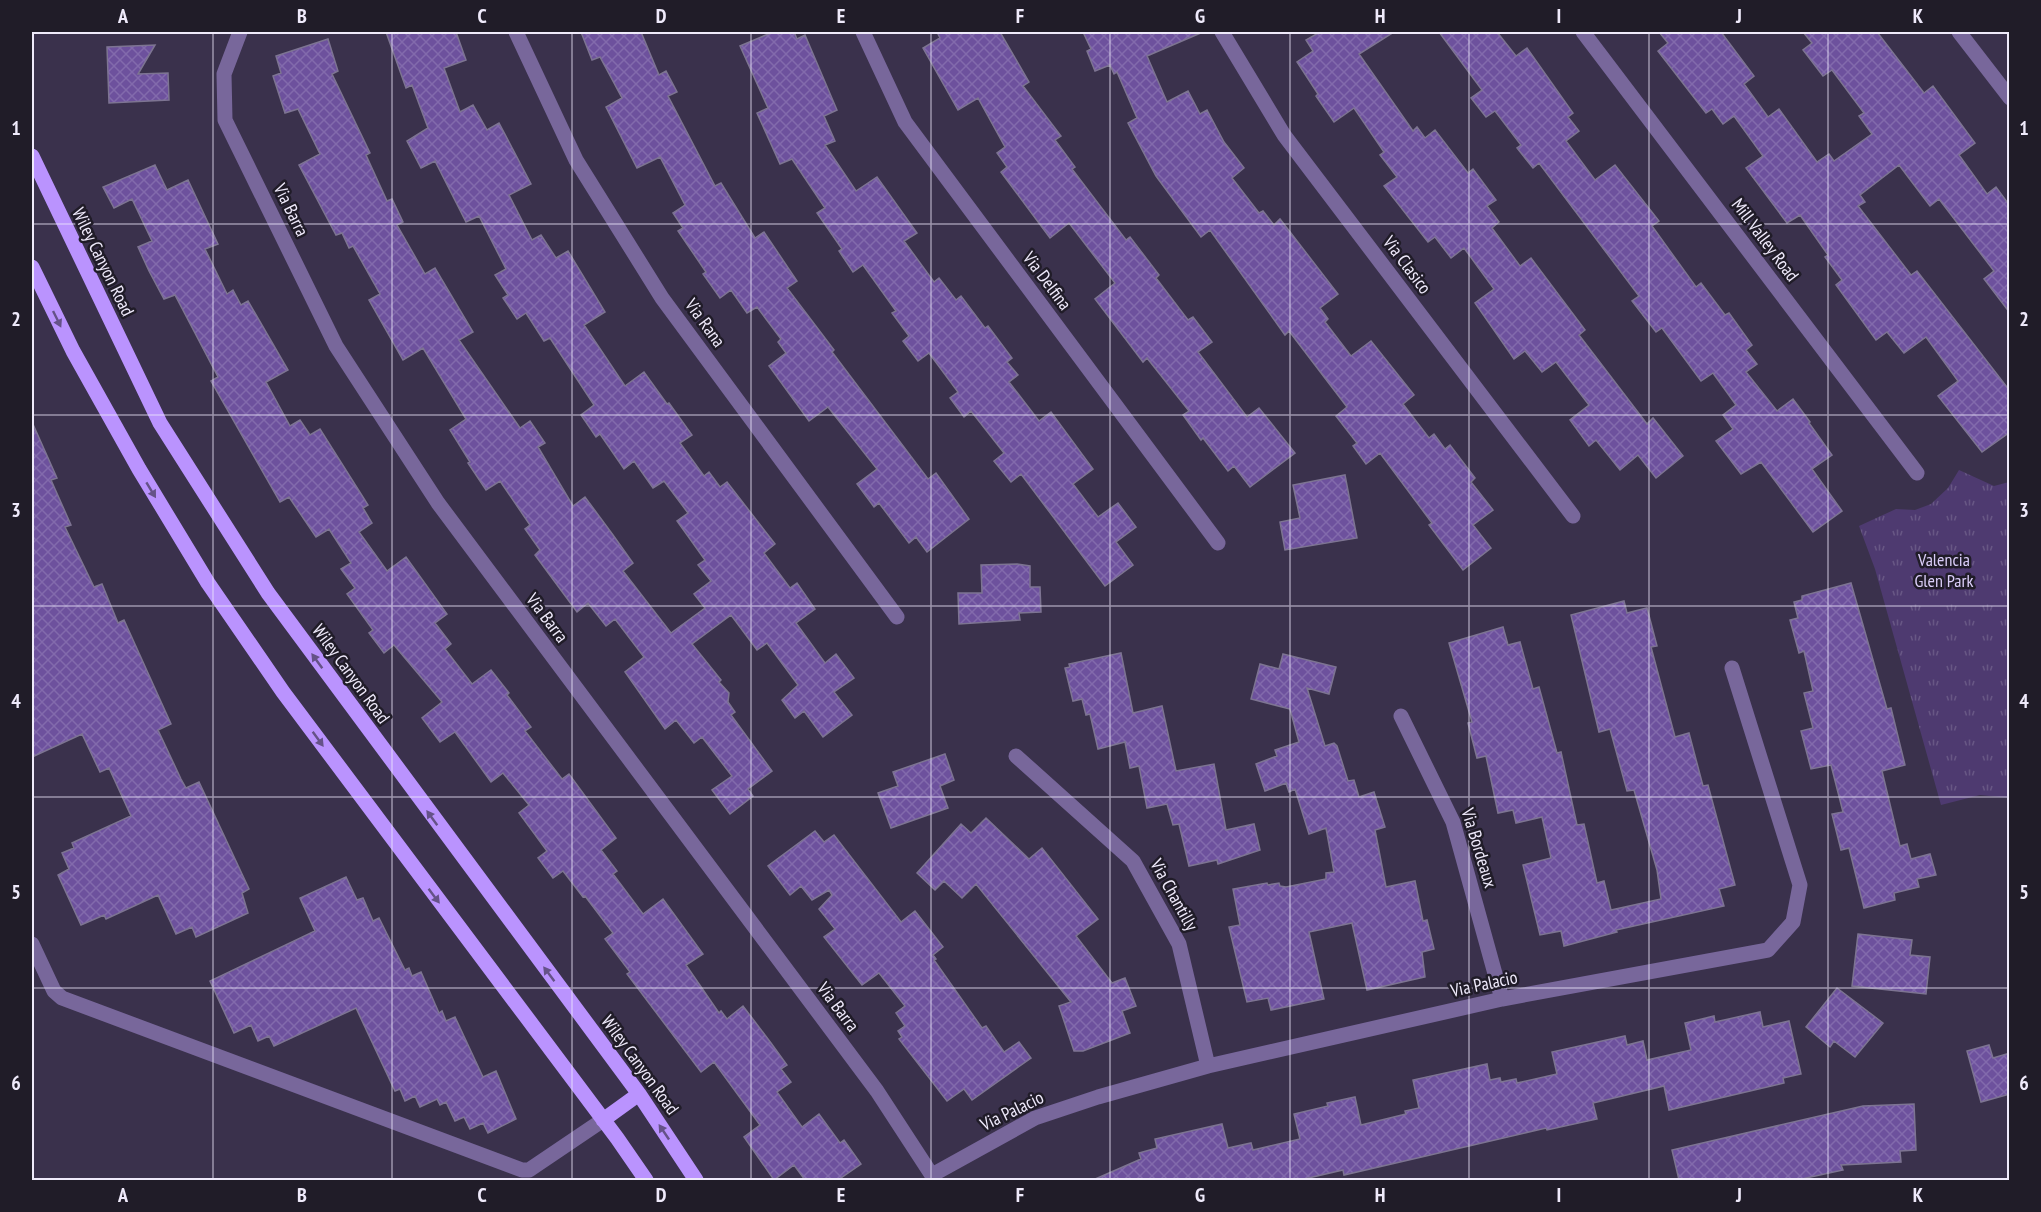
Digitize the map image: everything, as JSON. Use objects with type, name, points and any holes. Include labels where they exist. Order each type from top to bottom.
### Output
[{"type":"main road","name":"Wiley Canyon Road","points":[[32,156],[160,423],[267,593],[639,1094],[696,1180]]},
{"type":"main road","points":[[32,267],[73,351],[128,450],[208,582],[283,692],[646,1180]]},
{"type":"main road","points":[[603,1120],[639,1094]]},
{"type":"street","name":"Via Rana","points":[[516,32],[576,160],[662,298],[897,616]]},
{"type":"street","name":"Via Delfina","points":[[863,32],[905,122],[1218,543]]},
{"type":"street","name":"Via Clasico","points":[[1222,32],[1284,135],[1573,516]]},
{"type":"street","name":"Mill Valley Road","points":[[1583,32],[1917,473]]},
{"type":"street","points":[[1959,32],[2010,98]]},
{"type":"street","name":"Via Barra","points":[[239,33],[224,74],[225,120],[336,346],[438,503],[877,1091],[933,1178]]},
{"type":"street","name":"Via Palacio","points":[[933,1178],[1035,1118],[1098,1096],[1208,1066],[1502,999],[1768,950],[1793,922],[1800,885],[1732,668]]},
{"type":"street","name":"Via Bordeaux","points":[[1401,716],[1453,822],[1502,999]]},
{"type":"street","name":"Via Chantilly","points":[[1016,756],[1133,861],[1179,944],[1208,1066]]},
{"type":"street","points":[[32,944],[54,991],[62,998],[522,1170],[529,1170],[603,1120]]},
{"type":"green space","name":"Valencia Glen Park","points":[[1959,470],[1994,486],[2009,482],[2009,798],[1980,795],[1941,805],[1875,569],[1859,526],[1896,509],[1915,510],[1931,504],[1948,488]]},
{"type":"building","points":[[386,32],[456,32],[466,60],[444,68],[460,112],[473,105],[487,130],[499,123],[531,184],[509,195],[532,240],[541,235],[556,258],[568,251],[605,312],[584,325],[625,386],[644,372],[667,404],[669,403],[692,435],[680,443],[704,476],[709,472],[720,487],[727,482],[775,544],[764,553],[790,588],[797,583],[815,609],[796,623],[825,663],[836,654],[854,678],[834,692],[852,715],[823,737],[804,711],[795,718],[782,700],[798,685],[767,643],[757,650],[731,615],[692,644],[721,680],[719,682],[729,693],[728,702],[735,712],[731,715],[772,771],[748,789],[753,796],[730,814],[712,790],[732,776],[702,737],[694,743],[676,720],[665,729],[625,672],[644,657],[615,619],[606,626],[588,603],[577,612],[535,555],[540,550],[525,529],[530,525],[500,481],[486,490],[468,463],[470,462],[450,430],[466,419],[423,348],[403,360],[369,300],[380,294],[353,246],[349,248],[342,233],[336,235],[299,165],[320,154],[298,109],[285,113],[273,76],[281,73],[276,56],[328,39],[338,71],[332,74],[370,153],[366,155],[387,201],[392,199],[403,222],[397,225],[425,274],[435,268],[473,332],[459,340],[520,428],[530,421],[545,443],[538,447],[573,506],[585,497],[613,535],[633,563],[623,571],[671,633],[705,608],[694,594],[711,581],[698,565],[705,560],[677,521],[688,513],[664,481],[653,488],[634,461],[624,469],[600,434],[596,437],[581,415],[594,405],[550,338],[544,341],[526,313],[517,319],[503,298],[508,295],[495,275],[506,269],[479,216],[466,222],[435,161],[421,168],[407,141],[428,128],[412,85],[406,88]]},
{"type":"building","points":[[581,32],[641,32],[659,75],[666,71],[677,92],[668,96],[715,186],[721,183],[755,238],[764,232],[797,281],[787,288],[834,350],[832,352],[928,479],[936,473],[969,519],[927,552],[916,537],[909,543],[879,503],[874,507],[857,484],[877,469],[828,407],[809,421],[769,366],[786,353],[778,342],[781,339],[757,307],[747,313],[731,290],[720,298],[703,274],[706,272],[678,231],[683,228],[673,213],[685,205],[660,157],[637,168],[606,107],[622,98],[600,57],[592,60]]},
{"type":"building","points":[[773,32],[794,32],[797,39],[805,35],[837,110],[824,116],[835,141],[825,145],[856,191],[877,177],[917,233],[904,241],[934,282],[939,278],[956,300],[961,296],[985,328],[988,326],[1012,358],[1007,362],[1018,375],[1009,382],[1039,421],[1051,412],[1093,469],[1073,484],[1098,517],[1118,503],[1136,527],[1116,542],[1133,565],[1105,586],[1021,474],[1011,482],[994,461],[1004,453],[971,411],[964,417],[950,398],[958,392],[929,353],[918,361],[903,341],[909,336],[892,313],[896,311],[863,265],[853,272],[839,251],[842,249],[817,213],[825,208],[792,159],[780,164],[757,113],[768,108],[740,46]]},
{"type":"building","points":[[937,32],[1000,32],[1029,82],[1023,86],[1061,136],[1055,140],[1075,167],[1072,169],[1126,240],[1130,237],[1159,275],[1156,278],[1188,320],[1193,317],[1212,342],[1198,352],[1247,417],[1259,408],[1295,453],[1250,487],[1234,466],[1228,471],[1203,438],[1201,440],[1183,415],[1189,411],[1147,358],[1143,362],[1095,299],[1115,283],[1069,223],[1050,238],[1001,172],[1007,167],[997,153],[1005,147],[978,98],[958,110],[923,48],[940,38]]},
{"type":"building","points":[[1083,32],[1203,32],[1147,56],[1167,102],[1188,91],[1200,114],[1207,110],[1224,142],[1244,168],[1232,178],[1259,213],[1263,211],[1274,225],[1280,219],[1338,294],[1320,308],[1328,319],[1325,322],[1351,356],[1371,341],[1414,395],[1403,404],[1429,438],[1434,434],[1445,449],[1450,445],[1475,478],[1471,482],[1493,510],[1473,525],[1491,548],[1463,570],[1429,525],[1432,523],[1380,453],[1366,464],[1353,446],[1357,443],[1336,416],[1347,407],[1289,331],[1285,335],[1210,230],[1201,237],[1156,176],[1128,123],[1137,118],[1117,72],[1114,74],[1110,65],[1095,71],[1087,51],[1091,49]]},
{"type":"building","points":[[1320,32],[1394,32],[1359,54],[1413,131],[1417,127],[1425,138],[1435,130],[1468,173],[1473,169],[1496,200],[1487,206],[1499,222],[1492,228],[1520,266],[1531,258],[1585,330],[1579,335],[1647,424],[1653,418],[1683,456],[1656,478],[1638,455],[1620,470],[1596,440],[1589,446],[1570,420],[1589,405],[1556,362],[1542,372],[1525,351],[1514,359],[1475,303],[1494,289],[1464,248],[1451,258],[1435,237],[1428,242],[1384,186],[1397,177],[1380,155],[1384,152],[1354,108],[1334,122],[1297,62],[1313,51],[1306,40]]},
{"type":"building","points":[[1439,32],[1497,32],[1516,56],[1527,48],[1573,113],[1568,117],[1579,131],[1566,141],[1595,180],[1615,165],[1659,221],[1652,226],[1696,287],[1701,283],[1725,315],[1729,313],[1752,345],[1746,350],[1757,364],[1746,372],[1777,411],[1793,399],[1810,422],[1832,455],[1812,469],[1842,511],[1813,532],[1761,462],[1741,474],[1716,441],[1733,429],[1723,415],[1736,405],[1713,373],[1701,381],[1662,328],[1656,332],[1632,301],[1639,296],[1539,163],[1533,168],[1517,148],[1521,145],[1495,111],[1486,117],[1471,98],[1482,90]]},
{"type":"building","points":[[1659,32],[1721,32],[1754,76],[1744,84],[1768,117],[1779,109],[1817,162],[1829,154],[1834,161],[1872,134],[1859,116],[1864,113],[1832,70],[1823,76],[1803,50],[1812,43],[1803,32],[1877,32],[1924,93],[1933,86],[1975,143],[1959,155],[1987,194],[1996,187],[2010,206],[2010,313],[1984,279],[1994,271],[1939,199],[1930,206],[1899,165],[1860,195],[1865,202],[1858,206],[1911,275],[1917,271],[2010,391],[2010,432],[1982,452],[1938,396],[1958,381],[1926,337],[1904,353],[1887,332],[1876,340],[1836,285],[1842,280],[1825,257],[1828,255],[1800,215],[1787,223],[1746,168],[1763,156],[1734,116],[1723,124],[1712,109],[1706,113],[1658,51],[1668,43]]},
{"type":"building","points":[[155,45],[138,74],[168,73],[169,100],[109,103],[107,47]]},
{"type":"building","points":[[155,165],[167,190],[188,180],[218,244],[205,249],[227,294],[233,290],[241,305],[248,301],[288,370],[266,382],[290,426],[300,420],[310,435],[320,429],[368,505],[363,508],[372,523],[359,532],[387,571],[406,557],[447,614],[435,623],[451,644],[445,649],[472,684],[491,670],[509,693],[507,695],[531,727],[525,731],[562,779],[569,774],[616,838],[601,850],[617,871],[613,874],[643,914],[663,899],[703,954],[686,965],[719,1013],[721,1011],[727,1019],[743,1006],[771,1043],[787,1065],[781,1069],[791,1082],[777,1092],[802,1127],[819,1114],[840,1143],[844,1140],[861,1164],[838,1180],[805,1180],[794,1165],[774,1180],[744,1137],[760,1125],[714,1062],[701,1072],[627,974],[630,972],[605,939],[613,933],[585,896],[583,897],[563,871],[553,878],[538,858],[547,851],[519,813],[529,805],[503,773],[491,782],[455,732],[440,742],[422,718],[442,702],[394,645],[384,653],[369,633],[373,630],[347,594],[355,588],[341,569],[351,563],[329,529],[316,537],[289,497],[280,502],[211,381],[218,377],[175,295],[164,299],[149,271],[138,247],[152,241],[132,199],[114,208],[103,187]]},
{"type":"building","points":[[32,422],[57,478],[51,480],[71,525],[65,527],[94,587],[102,584],[118,623],[124,620],[171,724],[158,730],[186,788],[199,782],[249,889],[242,893],[248,913],[196,937],[192,927],[176,934],[158,895],[106,919],[104,915],[81,925],[58,875],[69,869],[62,853],[74,848],[72,843],[131,816],[109,768],[100,772],[82,734],[32,757]]},
{"type":"building","points":[[1345,475],[1357,538],[1285,550],[1280,522],[1300,518],[1293,485]]},
{"type":"building","points":[[981,565],[1030,566],[1030,587],[1040,587],[1041,612],[1019,613],[1020,620],[959,624],[958,593],[982,593]]},
{"type":"building","points":[[1851,583],[1887,709],[1891,708],[1905,765],[1882,771],[1900,846],[1907,844],[1911,859],[1930,854],[1936,875],[1917,879],[1919,887],[1894,893],[1895,900],[1864,908],[1849,848],[1841,850],[1832,814],[1843,812],[1831,765],[1811,769],[1801,731],[1813,728],[1804,693],[1813,691],[1804,651],[1799,653],[1790,620],[1798,618],[1794,602],[1802,600],[1802,596]]},
{"type":"building","points":[[1624,601],[1627,613],[1647,608],[1657,646],[1651,647],[1675,737],[1689,733],[1703,786],[1708,785],[1735,885],[1719,889],[1724,906],[1616,930],[1617,932],[1564,946],[1561,931],[1540,935],[1523,865],[1551,858],[1542,817],[1516,823],[1513,810],[1498,813],[1486,756],[1477,758],[1468,723],[1472,722],[1449,643],[1503,627],[1508,645],[1520,642],[1533,689],[1539,687],[1557,753],[1561,752],[1577,825],[1584,824],[1597,883],[1604,881],[1611,910],[1661,899],[1657,870],[1634,790],[1627,791],[1610,729],[1599,732],[1571,615]]},
{"type":"building","points":[[1121,653],[1133,713],[1162,706],[1176,771],[1214,764],[1226,830],[1254,824],[1260,850],[1218,864],[1217,860],[1189,866],[1179,824],[1173,825],[1167,804],[1147,808],[1139,766],[1130,768],[1125,742],[1098,749],[1090,714],[1086,715],[1082,699],[1073,701],[1065,668],[1070,667],[1069,664]]},
{"type":"building","points":[[1283,654],[1336,667],[1329,694],[1307,688],[1325,746],[1334,743],[1337,746],[1348,781],[1354,780],[1359,797],[1374,792],[1385,827],[1375,830],[1386,887],[1415,881],[1423,921],[1427,920],[1434,949],[1422,952],[1425,977],[1367,990],[1352,923],[1309,932],[1324,999],[1271,1010],[1268,998],[1247,1002],[1229,927],[1240,925],[1233,889],[1267,883],[1268,885],[1279,883],[1280,886],[1286,887],[1326,879],[1326,873],[1334,872],[1326,828],[1309,834],[1295,789],[1289,792],[1286,783],[1265,791],[1256,764],[1277,756],[1275,750],[1299,742],[1290,709],[1251,699],[1260,664],[1279,669]]},
{"type":"building","points":[[945,754],[954,780],[940,786],[948,808],[891,828],[878,793],[898,786],[893,772]]},
{"type":"building","points":[[986,818],[1029,859],[1042,848],[1098,919],[1076,936],[1112,983],[1125,978],[1136,1006],[1122,1011],[1130,1033],[1083,1051],[1074,1051],[1059,1006],[1071,1002],[976,884],[962,898],[944,881],[935,890],[917,873],[961,824],[971,833]]},
{"type":"building","points":[[815,831],[824,842],[834,835],[901,922],[915,911],[943,947],[933,955],[936,959],[934,960],[982,1028],[986,1026],[1004,1052],[1019,1042],[1031,1058],[972,1100],[964,1089],[947,1101],[899,1039],[902,1037],[898,1031],[905,1026],[896,1013],[905,1006],[879,973],[862,985],[824,937],[835,929],[819,909],[832,895],[829,890],[812,900],[801,886],[790,895],[768,866]]},
{"type":"building","points":[[346,877],[357,900],[363,898],[373,921],[379,918],[405,970],[409,968],[412,976],[421,972],[439,1013],[442,1011],[446,1021],[455,1017],[483,1077],[496,1071],[516,1119],[488,1133],[483,1123],[470,1129],[464,1117],[455,1121],[446,1102],[440,1105],[437,1099],[420,1107],[415,1096],[405,1101],[400,1089],[395,1091],[356,1008],[274,1046],[269,1036],[258,1041],[251,1025],[234,1033],[210,981],[315,931],[300,898]]},
{"type":"building","points":[[1858,934],[1912,940],[1910,955],[1930,957],[1926,994],[1852,986]]},
{"type":"building","points":[[1837,988],[1883,1023],[1855,1057],[1834,1041],[1830,1047],[1806,1027]]},
{"type":"building","points":[[1760,1012],[1763,1027],[1789,1021],[1801,1074],[1783,1078],[1784,1083],[1669,1110],[1664,1086],[1593,1103],[1597,1119],[1547,1130],[1546,1128],[1344,1175],[1343,1170],[1300,1180],[1093,1180],[1141,1159],[1139,1153],[1157,1148],[1155,1139],[1222,1124],[1228,1148],[1251,1143],[1253,1150],[1300,1139],[1294,1114],[1328,1106],[1327,1103],[1355,1097],[1361,1125],[1406,1114],[1405,1111],[1419,1108],[1413,1080],[1487,1064],[1490,1080],[1500,1078],[1501,1082],[1516,1079],[1517,1083],[1557,1074],[1552,1052],[1625,1036],[1627,1045],[1643,1041],[1647,1060],[1691,1050],[1685,1023],[1714,1016],[1715,1022]]},
{"type":"building","points":[[1989,1045],[1993,1058],[2010,1053],[2010,1094],[1981,1102],[1967,1051]]},
{"type":"building","points":[[1914,1104],[1916,1150],[1900,1151],[1901,1162],[1841,1165],[1843,1170],[1797,1180],[1679,1180],[1672,1150],[1863,1106]]}]
